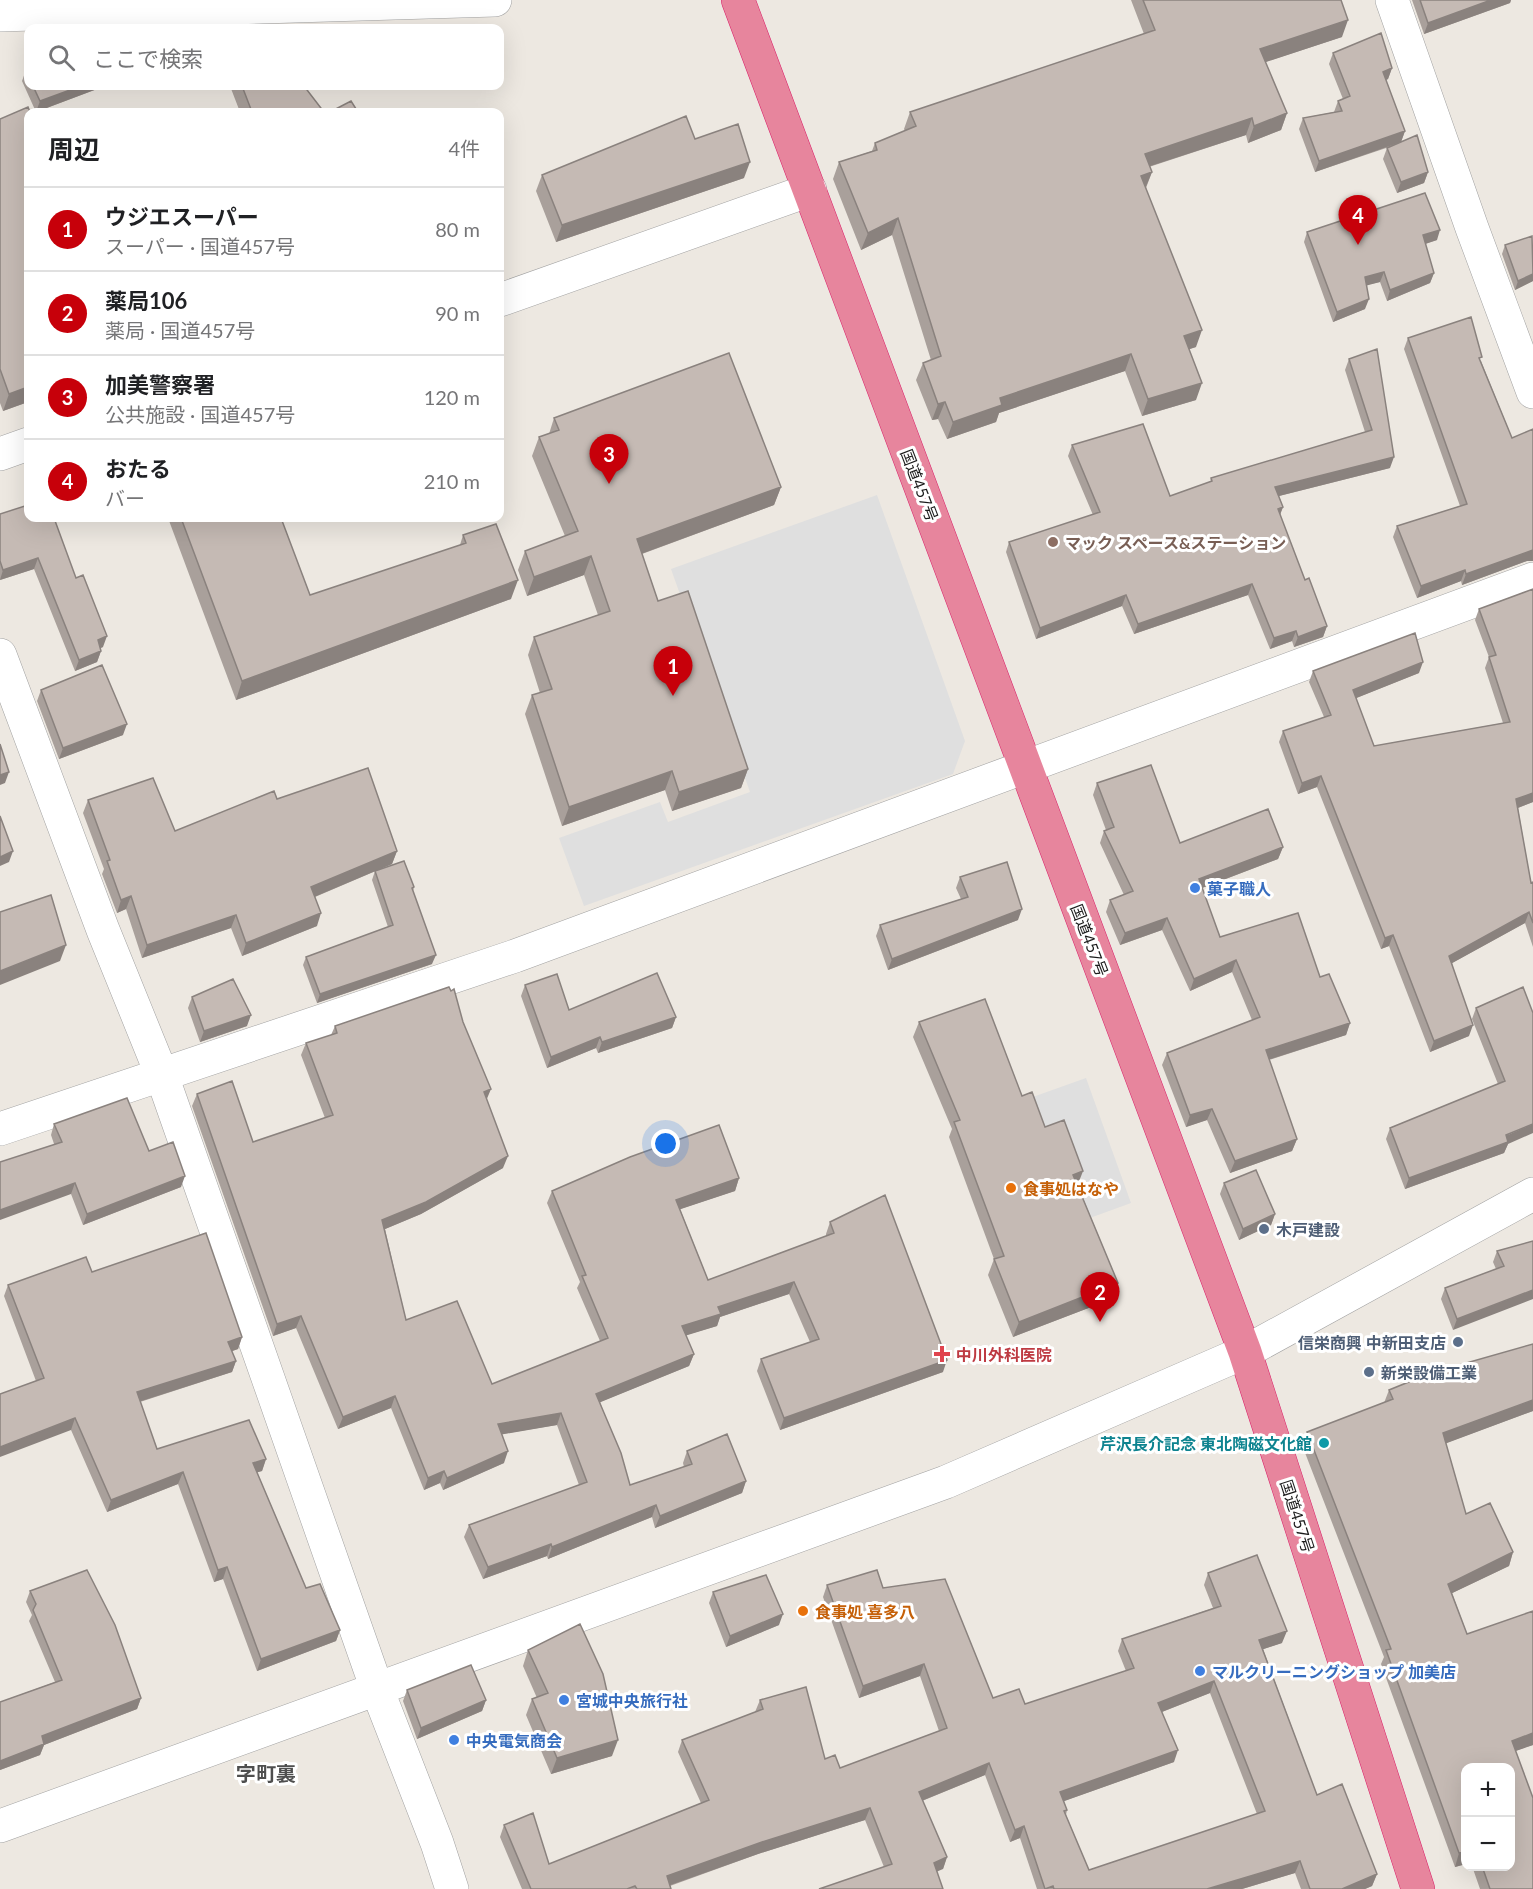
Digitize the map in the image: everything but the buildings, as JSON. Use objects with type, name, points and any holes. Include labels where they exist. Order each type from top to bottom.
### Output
[{"type":"highway","name":"国道457号","points":[[738,0],[1245,1352],[1418,1889]]},
{"type":"street","points":[[0,15],[495,0]]},
{"type":"street","points":[[1392,0],[1472,228],[1533,392]]},
{"type":"street","points":[[504,299],[810,190]]},
{"type":"street","points":[[0,454],[24,445]]},
{"type":"street","points":[[0,1129],[161,1073],[515,956],[1533,579]]},
{"type":"street","points":[[0,655],[103,930],[161,1073],[377,1689],[437,1843],[452,1889]]},
{"type":"street","points":[[0,1826],[946,1482],[1245,1352],[1533,1194]]},
{"type":"shaded area","points":[[877,495],[965,741],[953,774],[584,906],[559,838],[660,802],[668,822],[750,792],[671,569]]},
{"type":"shaded area","points":[[1086,1078],[1131,1203],[1076,1223],[1066,1196],[1085,1189],[1060,1122],[1041,1129],[1030,1098]]},
{"type":"place","name":"おたる","points":[[1358,245]]},
{"type":"place","name":"加美警察署","points":[[609,484]]},
{"type":"place","name":"マック スペース&ステーション","points":[[1053,542]]},
{"type":"place","name":"ウジエスーパー","points":[[673,696]]},
{"type":"place","name":"菓子職人","points":[[1195,888]]},
{"type":"place","name":"食事処はなや","points":[[1011,1188]]},
{"type":"place","name":"木戸建設","points":[[1264,1229]]},
{"type":"place","name":"薬局106","points":[[1100,1322]]},
{"type":"place","name":"信栄商興 中新田支店","points":[[1458,1342]]},
{"type":"place","name":"中川外科医院","points":[[942,1354]]},
{"type":"place","name":"新栄設備工業","points":[[1369,1372]]},
{"type":"place","name":"芹沢長介記念 東北陶磁文化館","points":[[1324,1443]]},
{"type":"place","name":"食事処 喜多八","points":[[803,1611]]},
{"type":"place","name":"マルクリーニングショップ 加美店","points":[[1200,1671]]},
{"type":"place","name":"宮城中央旅行社","points":[[564,1700]]},
{"type":"place","name":"中央電気商会","points":[[454,1740]]},
{"type":"district","name":"字町裏","points":[[266,1773]]}]
